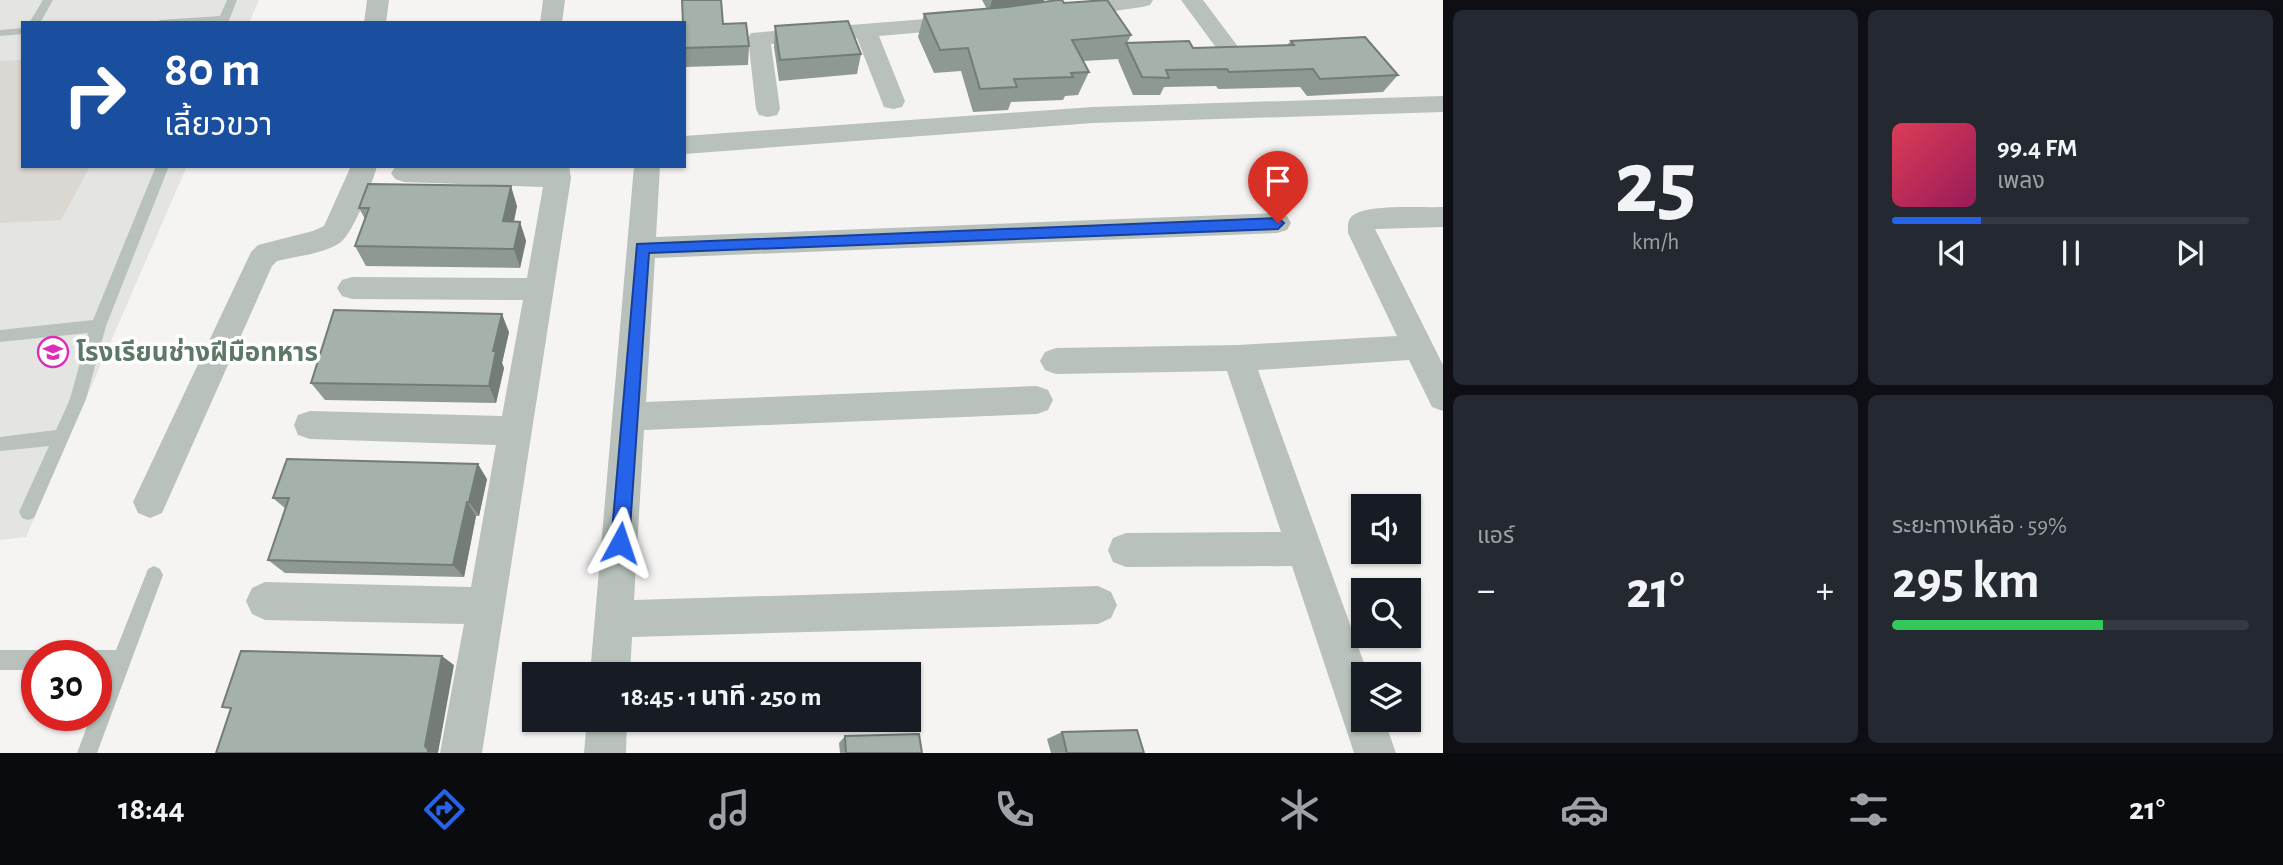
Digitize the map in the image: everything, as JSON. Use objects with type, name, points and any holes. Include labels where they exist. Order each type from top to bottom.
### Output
[{"type":"street","points":[[375,21],[378,0]]},
{"type":"street","points":[[551,21],[554,0]]},
{"type":"street","points":[[1049,13],[1142,0]]},
{"type":"street","points":[[1192,0],[1228,48]]},
{"type":"street","points":[[768,109],[759,38],[983,22]]},
{"type":"street","points":[[865,30],[893,101]]},
{"type":"street","points":[[686,145],[1093,115],[1443,104]]},
{"type":"street","points":[[150,502],[261,260],[268,253],[321,240],[334,233],[364,168]]},
{"type":"street","points":[[611,662],[631,417],[647,168]]},
{"type":"street","points":[[404,173],[557,172],[461,753]]},
{"type":"street","points":[[1443,217],[1369,219],[1361,224],[1362,233],[1443,397]]},
{"type":"street","points":[[642,248],[1278,223]]},
{"type":"street","points":[[352,288],[537,289]]},
{"type":"street","points":[[1056,361],[1238,358],[1418,347]]},
{"type":"street","points":[[1238,358],[1351,680]]},
{"type":"street","points":[[631,417],[1037,400]]},
{"type":"street","points":[[310,425],[516,430]]},
{"type":"street","points":[[1126,550],[1306,549]]},
{"type":"street","points":[[265,601],[486,606]]},
{"type":"street","points":[[614,619],[1097,605]]},
{"type":"street","points":[[605,753],[606,732]]},
{"type":"street","points":[[1368,732],[1375,753]]},
{"type":"lane","points":[[35,21],[48,0]]},
{"type":"lane","points":[[223,21],[232,0]]},
{"type":"lane","points":[[0,33],[21,31]]},
{"type":"lane","points":[[28,512],[78,399],[98,326],[162,168]]},
{"type":"lane","points":[[0,336],[98,326]]},
{"type":"lane","points":[[0,444],[61,436]]},
{"type":"lane","points":[[87,753],[154,575]]},
{"type":"lane","points":[[0,660],[21,660]]},
{"type":"lane","points":[[112,660],[122,660]]},
{"type":"shaded area","name":"โรงเรียนช่างฝีมือทหาร","points":[[0,0],[259,0],[250,21],[21,21],[21,168],[186,168],[26,537],[0,540]]},
{"type":"shaded area","points":[[21,60],[21,168],[89,168],[61,220],[0,223],[0,61]]},
{"type":"building","points":[[682,0],[721,0],[723,24],[746,23],[749,46],[686,48],[686,21],[683,21]]},
{"type":"building","points":[[1062,0],[1064,3],[1107,0],[1131,35],[1072,40],[1089,72],[1071,73],[1073,77],[1014,79],[1017,87],[980,89],[968,48],[940,50],[924,14],[1007,7]]},
{"type":"building","points":[[848,21],[861,54],[780,60],[775,26]]},
{"type":"building","points":[[1365,37],[1398,75],[1320,79],[1313,69],[1229,72],[1227,69],[1166,70],[1169,78],[1142,77],[1126,43],[1189,41],[1193,48],[1294,45],[1291,41]]},
{"type":"building","points":[[368,184],[511,186],[503,221],[520,222],[514,249],[355,246],[369,208],[359,208]]},
{"type":"building","points":[[334,310],[502,314],[493,351],[496,351],[489,386],[311,383]]},
{"type":"building","points":[[287,459],[478,464],[453,565],[268,560],[289,498],[273,498]]},
{"type":"building","points":[[241,651],[442,656],[425,746],[428,753],[216,753],[231,708],[222,707]]},
{"type":"building","points":[[1137,730],[1144,753],[1067,753],[1062,732]]},
{"type":"building","points":[[919,734],[922,753],[846,753],[845,736]]},
{"type":"place","name":"โรงเรียนช่างฝีมือทหาร","points":[[53,352]]},
{"type":"route","points":[[620,543],[642,248],[1278,223]]}]
